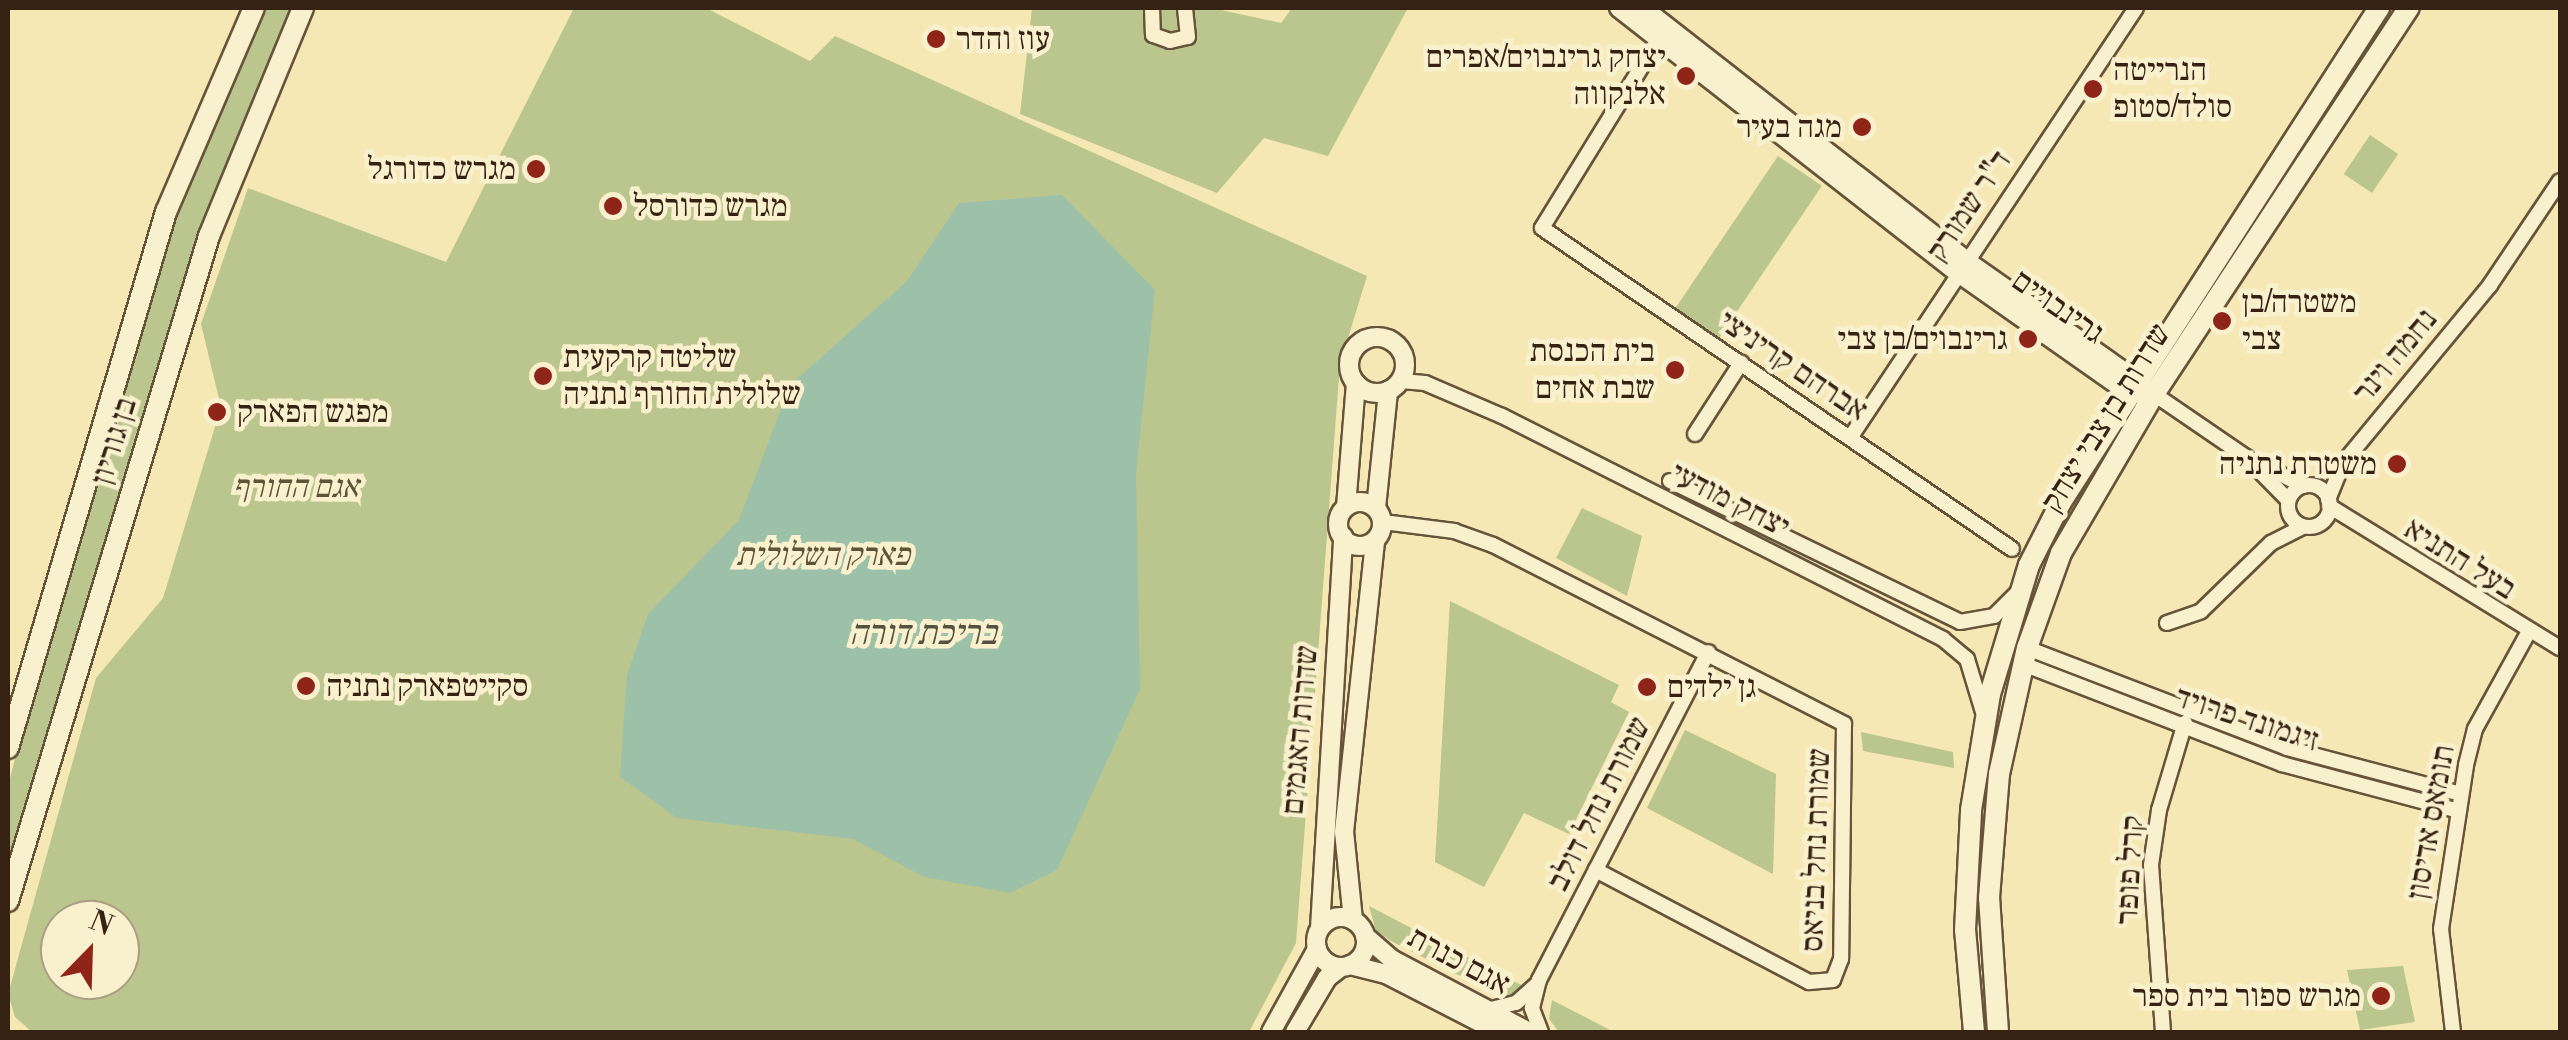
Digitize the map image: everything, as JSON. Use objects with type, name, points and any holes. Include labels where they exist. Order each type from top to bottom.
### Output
[{"type":"main road","name":"בן גוריון","points":[[8,748],[166,212],[254,8]]},
{"type":"main road","name":"בן גוריון","points":[[8,901],[208,236],[303,8]]},
{"type":"main road","name":"שדרות בן צבי יצחק","points":[[1998,1032],[1991,856],[1999,774],[2025,656],[2076,519],[2140,389],[2379,8]]},
{"type":"main road","name":"שדרות בן צבי יצחק","points":[[1974,1032],[1966,896],[1984,722],[2021,587],[2061,502],[2409,8]]},
{"type":"street","points":[[1152,8],[1153,34],[1170,40],[1188,37],[1185,8]]},
{"type":"street","name":"גרינבויים","points":[[1618,8],[1663,32],[1961,266],[2140,389]]},
{"type":"street","name":"גרינבויים","points":[[1643,8],[1663,32]]},
{"type":"street","name":"ד\"ר שמורק","points":[[1850,438],[2136,8]]},
{"type":"street","name":"אברהם קריניצי","points":[[1663,32],[1542,228],[2012,549]]},
{"type":"street","name":"נחמה וינר","points":[[2288,506],[2306,486],[2343,463],[2490,284],[2560,181]]},
{"type":"street","points":[[1374,336],[1392,340],[1404,354],[1394,386],[1375,541],[1357,546],[1343,538],[1338,525],[1346,507],[1356,383],[1350,356],[1374,336]]},
{"type":"street","points":[[1695,434],[1741,364]]},
{"type":"street","points":[[1356,383],[1366,391],[1394,386]]},
{"type":"street","name":"יצחק מודעי","points":[[1394,386],[1425,383],[1488,410],[1955,648],[1972,671],[1984,722]]},
{"type":"street","points":[[2140,389],[2246,457],[2306,486]]},
{"type":"street","points":[[2246,457],[2303,527]]},
{"type":"street","name":"נחמה וינר","points":[[2322,523],[2343,463]]},
{"type":"street","name":"יצחק מודעי","points":[[1670,481],[1970,624],[1994,616],[2021,587]]},
{"type":"street","name":"בעל התניא","points":[[2306,486],[2364,531],[2528,633],[2560,648]]},
{"type":"street","points":[[1346,507],[1361,501],[1379,515]]},
{"type":"street","points":[[2271,543],[2288,506]]},
{"type":"street","name":"שמורת נחל בניאס","points":[[1379,515],[1454,531],[1494,545],[1835,714],[1847,732],[1838,974],[1809,982],[1596,870]]},
{"type":"street","points":[[2167,623],[2201,612],[2271,543],[2303,527],[2322,523]]},
{"type":"street","name":"בעל התניא","points":[[2322,523],[2364,531]]},
{"type":"street","name":"שדרות האגמים","points":[[1320,928],[1343,538]]},
{"type":"street","name":"שדרות האגמים","points":[[1359,928],[1344,832],[1375,541]]},
{"type":"street","points":[[1798,565],[1824,555]]},
{"type":"street","name":"תומאס אדיסון","points":[[2453,1032],[2441,929],[2461,794],[2476,729],[2528,633]]},
{"type":"street","name":"שמורת נחל דולב","points":[[1541,1032],[1532,1008],[1539,980],[1708,652]]},
{"type":"street","name":"זיגמונד פרויד","points":[[2025,656],[2188,713],[2461,794]]},
{"type":"street","name":"זיגמונד פרויד","points":[[2025,656],[2184,729],[2459,811]]},
{"type":"street","name":"קרל פופר","points":[[2163,1032],[2151,864],[2159,810],[2188,713]]},
{"type":"street","points":[[1271,1032],[1317,949],[1320,928],[1335,918],[1359,928],[1362,954],[1327,978],[1295,1032]]},
{"type":"street","name":"אגם כנרת","points":[[1359,928],[1393,960],[1529,1032]]},
{"type":"street","points":[[1317,949],[1326,962],[1346,966]]},
{"type":"street","name":"אגם כנרת","points":[[1346,966],[1386,974],[1499,1032]]},
{"type":"street","name":"שמורת נחל דולב","points":[[1486,1010],[1516,1003],[1539,980]]},
{"type":"green space","points":[[266,8],[290,8],[204,220],[8,869],[8,786],[39,665],[174,223]]},
{"type":"green space","name":"פארק השלולית","points":[[574,8],[706,8],[810,61],[835,36],[1367,276],[1340,364],[1296,943],[1249,1032],[32,1032],[15,1017],[8,994],[96,678],[163,598],[221,407],[201,324],[248,188],[446,262]]},
{"type":"green space","points":[[1032,8],[1212,8],[1281,23],[1292,8],[1408,8],[1328,156],[1264,138],[1217,193],[1020,114]]},
{"type":"green space","points":[[2370,135],[2398,154],[2372,193],[2344,174]]},
{"type":"green space","points":[[1778,156],[1822,186],[1718,340],[1674,310]]},
{"type":"green space","points":[[1582,508],[1642,536],[1627,596],[1556,558]]},
{"type":"green space","points":[[1450,601],[1619,685],[1611,702],[1629,712],[1569,834],[1524,813],[1484,887],[1435,862]]},
{"type":"green space","points":[[1685,730],[1776,774],[1773,874],[1647,808]]},
{"type":"green space","points":[[1861,732],[1953,752],[1954,768],[1863,751]]},
{"type":"green space","points":[[1369,906],[1523,986],[1511,997],[1496,994],[1391,941],[1376,931]]},
{"type":"green space","name":"מגרש ספור בית ספר","points":[[2403,966],[2415,1022],[2360,1030],[2347,970]]},
{"type":"green space","points":[[1552,1000],[1614,1032],[1559,1032],[1549,1019]]},
{"type":"water","name":"בריכת דורה","points":[[1062,195],[1155,290],[1136,473],[1140,689],[1057,870],[1010,893],[924,877],[853,839],[677,818],[620,777],[627,675],[648,614],[739,520],[790,385],[907,281],[959,203]]},
{"type":"place","name":"עוז והדר","points":[[936,39]]},
{"type":"place","name":"יצחק גרינבוים/אפרים אלנקווה","points":[[1686,76]]},
{"type":"place","name":"הנרייטה סולד/סטופ","points":[[2093,89]]},
{"type":"place","name":"מגה בעיר","points":[[1862,127]]},
{"type":"place","name":"מגרש כדורגל","points":[[536,169]]},
{"type":"place","name":"מגרש כדורסל","points":[[613,206]]},
{"type":"place","name":"משטרה/בן צבי","points":[[2222,321]]},
{"type":"place","name":"גרינבוים/בן צבי","points":[[2028,339]]},
{"type":"place","name":"בית הכנסת שבת אחים","points":[[1675,370]]},
{"type":"place","name":"שליטה קרקעית שלולית החורף נתניה","points":[[543,376]]},
{"type":"place","name":"מפגש הפארק","points":[[217,412]]},
{"type":"place","name":"משטרת נתניה","points":[[2397,464]]},
{"type":"place","name":"סקייטפארק נתניה","points":[[306,686]]},
{"type":"place","name":"גן ילדים","points":[[1647,687]]},
{"type":"place","name":"מגרש ספור בית ספר","points":[[2381,996]]},
{"type":"park label","name":"אגם החורף","points":[[296,487]]}]
